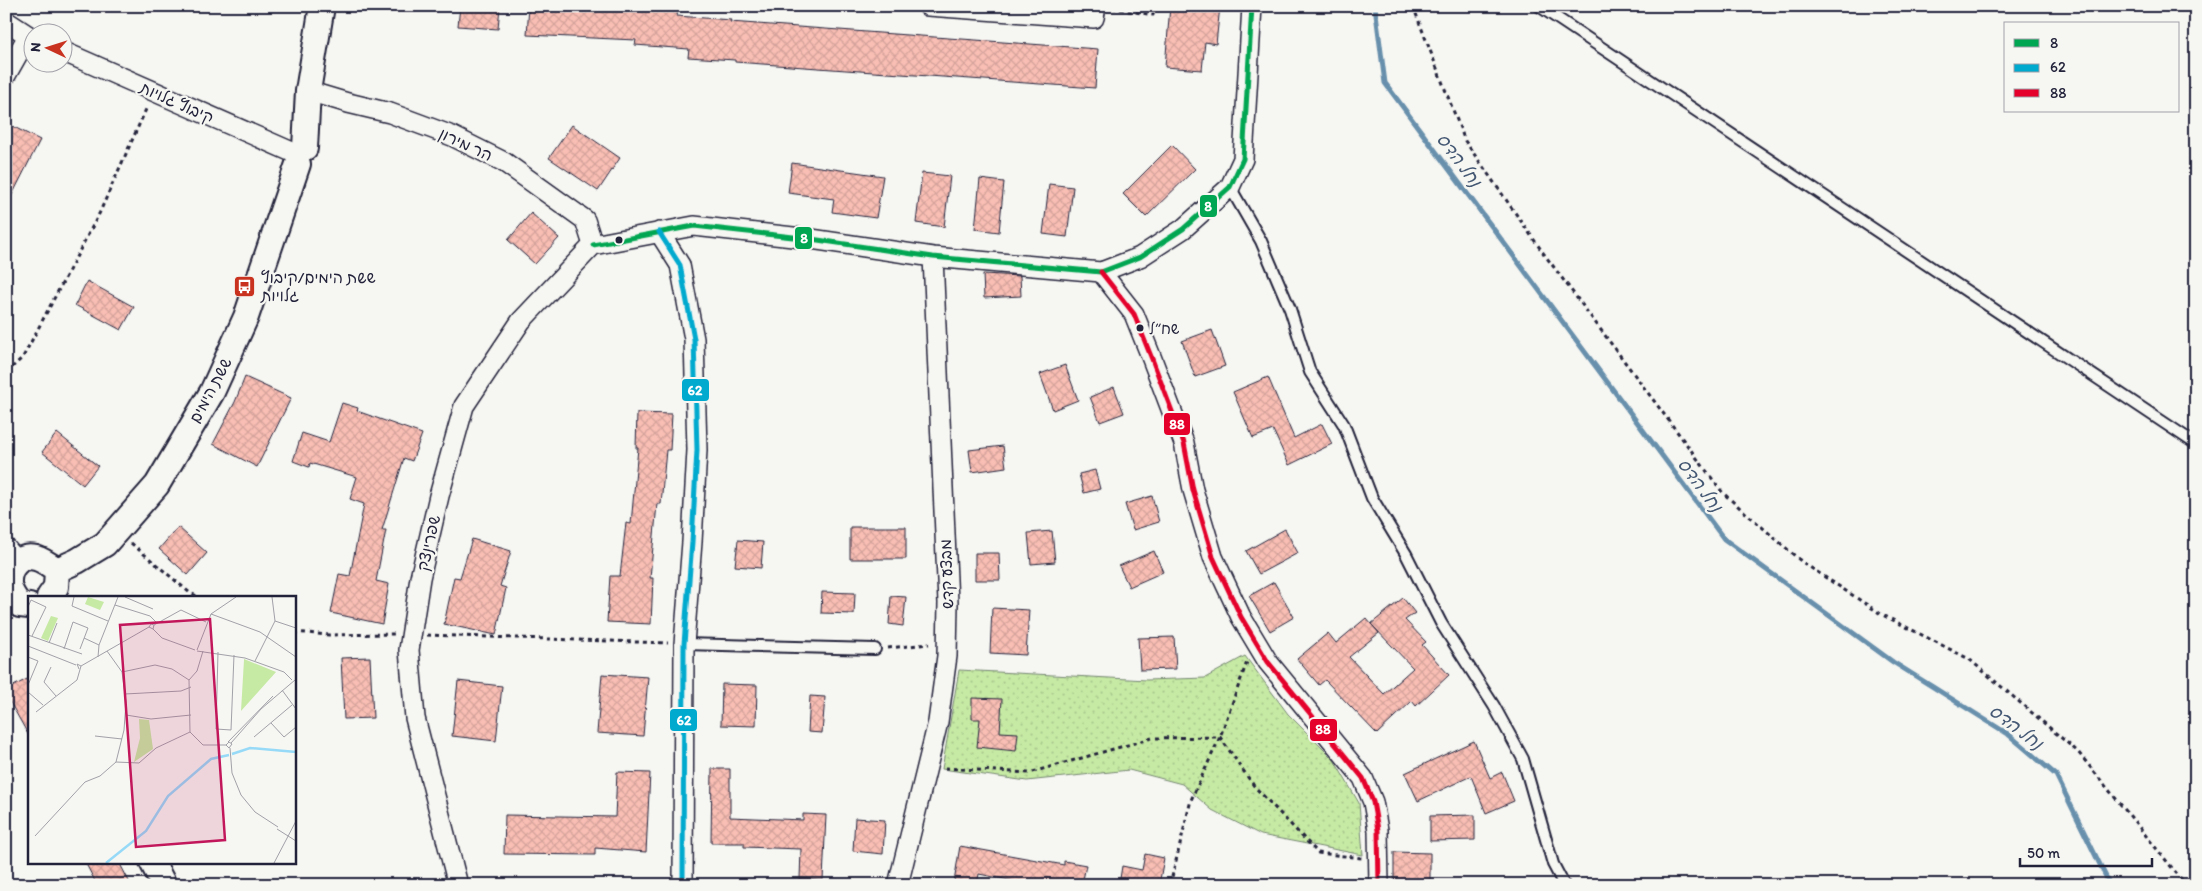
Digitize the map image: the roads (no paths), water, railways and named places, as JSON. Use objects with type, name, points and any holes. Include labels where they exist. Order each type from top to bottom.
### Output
[{"type":"street","name":"ששת הימים","points":[[57,570],[77,561],[105,544],[157,485],[212,392],[246,317],[298,155],[322,6]]},
{"type":"street","points":[[928,6],[1094,18],[1102,7]]},
{"type":"street","points":[[593,245],[694,226],[811,239],[933,257],[1058,270],[1101,272],[1140,258],[1183,229],[1230,187],[1243,159],[1252,6]]},
{"type":"street","points":[[6,21],[22,32]]},
{"type":"street","points":[[6,75],[22,50]]},
{"type":"street","name":"קיבוץ גלויות","points":[[72,55],[298,155]]},
{"type":"street","name":"הר מירון","points":[[308,91],[390,113],[452,136],[504,162],[585,220],[593,245]]},
{"type":"street","points":[[659,232],[680,265],[694,339],[697,450],[684,644],[683,885]]},
{"type":"street","name":"שפרינצק","points":[[458,885],[415,718],[409,650],[420,578],[439,496],[464,406],[521,321],[593,245]]},
{"type":"street","name":"מבצע קדש","points":[[898,885],[938,722],[947,643],[948,603],[933,257]]},
{"type":"street","points":[[1101,272],[1134,314],[1184,443],[1194,490],[1213,557],[1241,617],[1268,662],[1363,778],[1373,802],[1376,821],[1379,885]]},
{"type":"street","points":[[28,606],[20,605],[12,595],[9,583],[12,570],[12,555],[36,558],[57,570],[56,587],[50,596]]},
{"type":"street","points":[[153,864],[164,885]]},
{"type":"lane","points":[[1539,6],[2196,444]]},
{"type":"lane","points":[[1230,187],[1261,241],[1290,309],[1310,372],[1344,425],[1372,498],[1406,554],[1441,623],[1494,706],[1523,759],[1553,864],[1564,885]]},
{"type":"lane","points":[[684,644],[875,649]]},
{"type":"waterway","name":"נחל הדס","points":[[1375,6],[1385,83],[1724,539],[1893,662],[2008,734],[2056,775],[2110,885]]},
{"type":"place","name":"ששת הימים/קיבוץ גלויות","points":[[245,286]]},
{"type":"place","name":"שח״ל","points":[[1140,328]]}]
